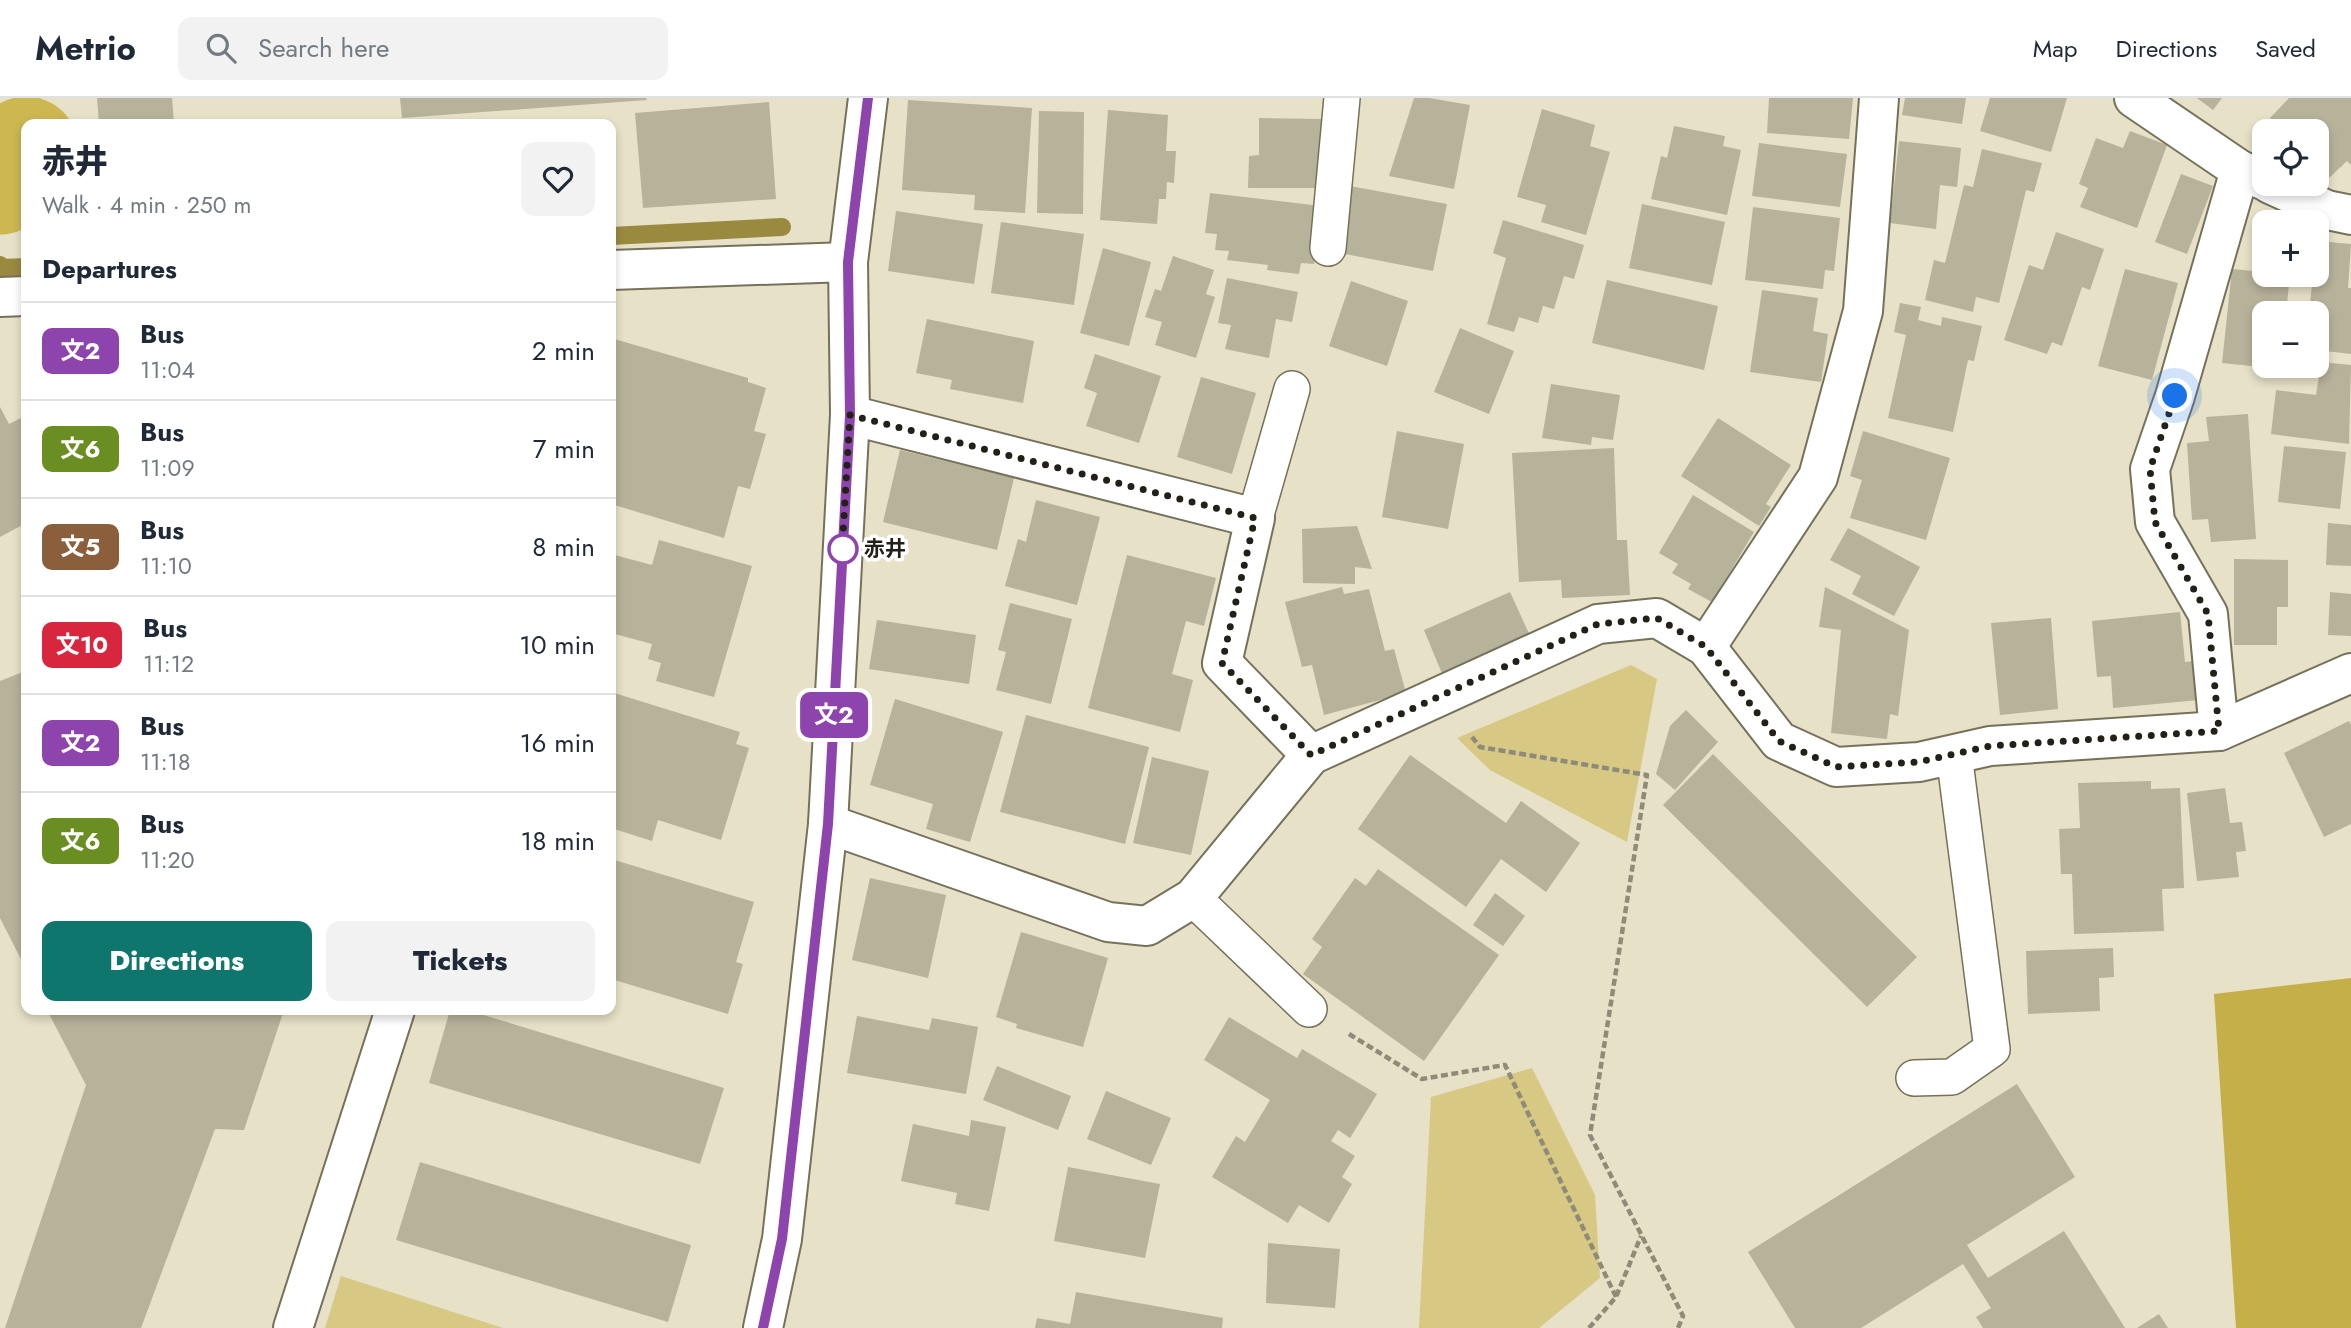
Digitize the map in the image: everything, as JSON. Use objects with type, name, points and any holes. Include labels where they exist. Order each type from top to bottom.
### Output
[{"type":"street","points":[[763,1328],[782,1239],[828,824],[850,415],[848,262],[868,98]]},
{"type":"street","points":[[1706,647],[1818,477],[1863,311],[1879,98]]},
{"type":"street","points":[[2134,98],[2252,174]]},
{"type":"street","points":[[2219,731],[2208,614],[2155,522],[2150,469],[2252,194]]},
{"type":"street","points":[[2297,196],[2327,210],[2351,215]]},
{"type":"street","points":[[616,270],[848,262]]},
{"type":"street","points":[[0,297],[21,296]]},
{"type":"street","points":[[850,415],[1255,518],[1222,663],[1311,755]]},
{"type":"street","points":[[828,824],[1108,922],[1147,926],[1194,898],[1311,755],[1598,624],[1657,618],[1706,647],[1779,741],[1836,767],[1919,762],[1990,746],[2219,731],[2351,674]]},
{"type":"street","points":[[293,1328],[393,1015]]},
{"type":"lane","points":[[1328,248],[1342,98]]},
{"type":"lane","points":[[1255,518],[1292,388]]},
{"type":"lane","points":[[1914,1077],[1952,1077],[1992,1048],[1954,754]]},
{"type":"lane","points":[[1194,898],[1309,1009]]},
{"type":"path","points":[[1435,698],[1480,747],[1647,775],[1590,1135],[1683,1316],[1678,1328]]},
{"type":"path","points":[[1309,1009],[1422,1079],[1504,1065],[1616,1297]]},
{"type":"path","points":[[1589,1328],[1616,1297],[1642,1235]]},
{"type":"shaded area","points":[[1631,665],[1657,679],[1627,842],[1490,770],[1457,738]]},
{"type":"shaded area","points":[[2351,978],[2351,1328],[2236,1328],[2214,994]]},
{"type":"shaded area","points":[[1532,1068],[1595,1195],[1600,1278],[1539,1328],[1419,1328],[1431,1097]]},
{"type":"shaded area","points":[[341,1276],[503,1328],[325,1328]]},
{"type":"building","points":[[97,98],[172,98],[174,119],[99,119]]},
{"type":"building","points":[[400,98],[646,98],[647,100],[402,118]]},
{"type":"building","points":[[1414,98],[1470,105],[1454,189],[1389,176]]},
{"type":"building","points":[[1769,98],[1853,98],[1849,139],[1767,133]]},
{"type":"building","points":[[1905,98],[1966,98],[1962,124],[1902,115]]},
{"type":"building","points":[[1990,98],[2067,98],[2051,152],[1980,131]]},
{"type":"building","points":[[2197,98],[2222,98],[2213,110]]},
{"type":"building","points":[[2289,98],[2351,98],[2351,165],[2347,161],[2329,178],[2329,119],[2270,118]]},
{"type":"building","points":[[908,100],[1032,108],[1025,213],[974,210],[975,195],[902,190]]},
{"type":"building","points":[[769,102],[776,199],[643,208],[635,113]]},
{"type":"building","points":[[1542,109],[1595,125],[1590,146],[1610,152],[1586,235],[1541,222],[1546,205],[1517,197]]},
{"type":"building","points":[[1108,110],[1168,115],[1166,151],[1176,151],[1174,183],[1167,182],[1166,199],[1159,199],[1157,224],[1100,220]]},
{"type":"building","points":[[1039,111],[1084,112],[1083,214],[1037,213]]},
{"type":"building","points":[[1259,118],[1321,119],[1321,188],[1248,188],[1249,156],[1259,155]]},
{"type":"building","points":[[1674,126],[1725,136],[1723,146],[1741,150],[1727,215],[1651,199],[1661,156],[1667,158]]},
{"type":"building","points":[[2130,131],[2167,145],[2137,228],[2080,207],[2088,188],[2079,184],[2096,138],[2123,148]]},
{"type":"building","points":[[1899,141],[1961,148],[1957,187],[1940,185],[1936,229],[1890,223]]},
{"type":"building","points":[[1759,143],[1847,154],[1840,207],[1752,196]]},
{"type":"building","points":[[1982,149],[2042,163],[2034,192],[2026,190],[1999,303],[1976,297],[1973,312],[1925,300],[1934,260],[1945,263],[1964,185],[1973,187]]},
{"type":"building","points":[[2181,174],[2213,186],[2187,254],[2155,242]]},
{"type":"building","points":[[1350,186],[1447,204],[1433,271],[1340,253]]},
{"type":"building","points":[[1210,193],[1321,206],[1314,264],[1301,263],[1299,274],[1267,270],[1268,265],[1227,260],[1229,251],[1215,250],[1217,234],[1205,233]]},
{"type":"building","points":[[1642,204],[1725,222],[1712,285],[1629,268]]},
{"type":"building","points":[[1753,207],[1840,218],[1834,271],[1825,270],[1823,289],[1745,280]]},
{"type":"building","points":[[896,211],[983,224],[974,284],[888,271]]},
{"type":"building","points":[[1503,220],[1584,245],[1574,279],[1564,276],[1554,309],[1543,306],[1538,323],[1519,317],[1514,332],[1487,324],[1506,258],[1493,253]]},
{"type":"building","points":[[1001,222],[1084,234],[1074,305],[991,293]]},
{"type":"building","points":[[2056,232],[2104,249],[2090,290],[2082,287],[2062,346],[2052,342],[2047,354],[2004,340],[2029,265],[2043,270]]},
{"type":"building","points":[[2329,242],[2351,244],[2348,288],[2351,288],[2351,354],[2329,351],[2329,301],[2310,301],[2312,287],[2329,287]]},
{"type":"building","points":[[1103,248],[1151,262],[1129,346],[1080,333]]},
{"type":"building","points":[[1173,256],[1214,270],[1206,294],[1215,297],[1196,358],[1155,345],[1162,322],[1145,317],[1155,289],[1161,291]]},
{"type":"building","points":[[2125,269],[2178,283],[2152,380],[2098,366]]},
{"type":"building","points":[[2232,269],[2252,271],[2252,287],[2289,287],[2287,301],[2252,301],[2252,366],[2222,363]]},
{"type":"building","points":[[1227,278],[1298,292],[1292,322],[1276,319],[1269,358],[1225,349],[1231,325],[1218,323]]},
{"type":"building","points":[[1607,280],[1718,306],[1704,370],[1592,343]]},
{"type":"building","points":[[1351,281],[1408,301],[1387,366],[1329,346]]},
{"type":"building","points":[[1762,290],[1818,298],[1813,331],[1828,334],[1821,382],[1750,372]]},
{"type":"building","points":[[1900,303],[1921,307],[1918,320],[1941,326],[1942,317],[1982,326],[1974,361],[1968,360],[1953,432],[1888,418],[1906,335],[1894,332]]},
{"type":"building","points":[[927,319],[1034,341],[1023,403],[950,389],[952,380],[916,373]]},
{"type":"building","points":[[1460,328],[1514,351],[1489,414],[1434,392]]},
{"type":"building","points":[[616,339],[748,378],[748,382],[766,388],[754,431],[766,434],[750,489],[738,486],[724,538],[616,506]]},
{"type":"building","points":[[1095,354],[1161,376],[1139,443],[1086,426],[1097,393],[1084,388]]},
{"type":"building","points":[[2329,363],[2351,365],[2349,444],[2271,434],[2276,390],[2316,395],[2319,378],[2329,378]]},
{"type":"building","points":[[1201,377],[1256,393],[1232,474],[1177,457]]},
{"type":"building","points":[[1551,384],[1620,395],[1613,440],[1592,437],[1591,445],[1542,438]]},
{"type":"building","points":[[0,407],[9,424],[21,418],[21,526],[0,537]]},
{"type":"building","points":[[2248,414],[2256,539],[2211,542],[2208,519],[2192,520],[2187,443],[2209,441],[2206,417]]},
{"type":"building","points":[[1718,418],[1791,465],[1766,504],[1771,507],[1759,526],[1681,476]]},
{"type":"building","points":[[1397,431],[1464,444],[1448,529],[1382,517]]},
{"type":"building","points":[[1863,431],[1950,458],[1926,540],[1850,518],[1862,480],[1850,476]]},
{"type":"building","points":[[2284,446],[2346,452],[2340,509],[2278,502]]},
{"type":"building","points":[[1614,448],[1617,540],[1627,540],[1630,595],[1562,598],[1561,580],[1519,582],[1512,453]]},
{"type":"building","points":[[900,450],[1014,478],[997,550],[883,522]]},
{"type":"building","points":[[1693,495],[1754,532],[1712,602],[1688,589],[1691,584],[1672,573],[1678,564],[1659,553]]},
{"type":"building","points":[[1036,500],[1100,517],[1077,605],[1005,586],[1018,539],[1026,542]]},
{"type":"building","points":[[2328,523],[2351,525],[2351,566],[2326,565]]},
{"type":"building","points":[[1357,526],[1372,569],[1355,567],[1355,584],[1303,583],[1302,529]]},
{"type":"building","points":[[1848,528],[1920,567],[1894,616],[1852,594],[1861,576],[1830,560]]},
{"type":"building","points":[[659,540],[752,566],[714,697],[656,681],[661,663],[648,659],[652,644],[616,634],[616,555],[652,565]]},
{"type":"building","points":[[1127,555],[1216,578],[1204,626],[1186,621],[1172,674],[1193,680],[1180,732],[1088,708]]},
{"type":"building","points":[[2234,559],[2288,560],[2288,607],[2277,607],[2277,645],[2234,645]]},
{"type":"building","points":[[1342,587],[1344,594],[1369,589],[1385,651],[1394,649],[1406,693],[1324,715],[1312,665],[1302,667],[1285,602]]},
{"type":"building","points":[[1825,587],[1909,630],[1898,716],[1890,714],[1887,739],[1831,733],[1841,630],[1819,627]]},
{"type":"building","points":[[1510,592],[1531,638],[1443,676],[1424,630]]},
{"type":"building","points":[[2330,592],[2351,594],[2351,636],[2328,635]]},
{"type":"building","points":[[1010,603],[1072,619],[1051,704],[996,690],[1006,652],[998,650]]},
{"type":"building","points":[[2180,612],[2185,662],[2194,661],[2199,700],[2113,708],[2111,676],[2097,677],[2092,621]]},
{"type":"building","points":[[2051,618],[2058,709],[2000,715],[1991,623]]},
{"type":"building","points":[[877,620],[976,635],[969,684],[869,669]]},
{"type":"building","points":[[21,673],[21,959],[0,918],[0,681]]},
{"type":"building","points":[[616,694],[740,732],[736,744],[749,748],[721,840],[658,820],[652,841],[616,830]]},
{"type":"building","points":[[895,699],[1003,732],[970,842],[926,829],[933,804],[870,785]]},
{"type":"building","points":[[1686,710],[1718,742],[1675,790],[1656,774],[1670,726]]},
{"type":"building","points":[[1026,715],[1149,747],[1125,844],[1000,812]]},
{"type":"building","points":[[2349,721],[2351,824],[2324,837],[2284,753]]},
{"type":"building","points":[[1713,754],[1917,957],[1867,1007],[1663,805]]},
{"type":"building","points":[[1410,755],[1506,823],[1521,801],[1580,843],[1546,892],[1501,859],[1466,907],[1358,829]]},
{"type":"building","points":[[1152,757],[1209,771],[1191,855],[1133,843]]},
{"type":"building","points":[[2151,781],[2151,789],[2180,788],[2184,888],[2162,889],[2164,931],[2074,934],[2072,874],[2061,874],[2059,829],[2080,828],[2078,783]]},
{"type":"building","points":[[2225,788],[2230,823],[2242,822],[2246,851],[2236,852],[2239,877],[2197,881],[2187,793]]},
{"type":"building","points":[[616,861],[754,902],[736,962],[743,964],[728,1014],[616,980]]},
{"type":"building","points":[[1378,869],[1499,955],[1424,1061],[1303,974],[1322,947],[1312,939],[1355,878],[1366,886]]},
{"type":"building","points":[[870,878],[946,895],[928,978],[852,960]]},
{"type":"building","points":[[1495,893],[1525,916],[1503,946],[1473,925]]},
{"type":"building","points":[[1021,932],[1108,958],[1083,1047],[1016,1028],[1017,1024],[996,1017]]},
{"type":"building","points":[[2113,948],[2114,977],[2099,978],[2100,1011],[2028,1014],[2026,951]]},
{"type":"building","points":[[50,1015],[282,1015],[244,1130],[215,1129],[141,1328],[5,1328],[86,1085]]},
{"type":"building","points":[[449,1015],[483,1015],[724,1088],[700,1164],[429,1083]]},
{"type":"building","points":[[857,1016],[929,1030],[932,1018],[978,1027],[966,1094],[847,1073]]},
{"type":"building","points":[[1229,1017],[1297,1058],[1302,1049],[1377,1094],[1350,1138],[1338,1130],[1331,1141],[1355,1156],[1342,1177],[1352,1184],[1329,1223],[1299,1205],[1288,1223],[1212,1177],[1236,1136],[1245,1142],[1270,1100],[1204,1060]]},
{"type":"building","points":[[997,1066],[1071,1096],[1058,1130],[983,1100]]},
{"type":"building","points":[[2017,1084],[2075,1177],[1967,1245],[1988,1278],[2064,1231],[2125,1328],[1983,1328],[1976,1317],[1991,1308],[1963,1264],[1861,1328],[1795,1328],[1748,1252]]},
{"type":"building","points":[[1106,1091],[1171,1118],[1151,1165],[1087,1139]]},
{"type":"building","points":[[971,1120],[1006,1127],[989,1211],[955,1204],[957,1193],[901,1181],[913,1124],[969,1136]]},
{"type":"building","points":[[420,1162],[691,1245],[668,1322],[396,1240]]},
{"type":"building","points":[[1068,1167],[1160,1184],[1145,1258],[1054,1241]]},
{"type":"building","points":[[1268,1243],[1340,1249],[1335,1308],[1266,1303]]},
{"type":"building","points":[[1076,1292],[1223,1318],[1222,1328],[1035,1328],[1037,1318],[1070,1324]]},
{"type":"building","points":[[2159,1314],[2168,1328],[2137,1328]]},
{"type":"waterway","points":[[0,182],[21,155]]},
{"type":"waterway","points":[[616,236],[782,227]]},
{"type":"waterway","points":[[0,265],[2,268],[21,267]]},
{"type":"bus line","name":"文2","points":[[763,1328],[782,1239],[828,824],[850,415],[848,262],[868,98]]},
{"type":"place","name":"赤井","points":[[843,549]]},
{"type":"route","points":[[843,549],[842,551],[850,415],[1255,518],[1222,663],[1311,755],[1598,624],[1657,618],[1706,647],[1779,741],[1836,767],[1919,762],[1990,746],[2219,731],[2208,614],[2155,522],[2150,469],[2175,396]]}]
